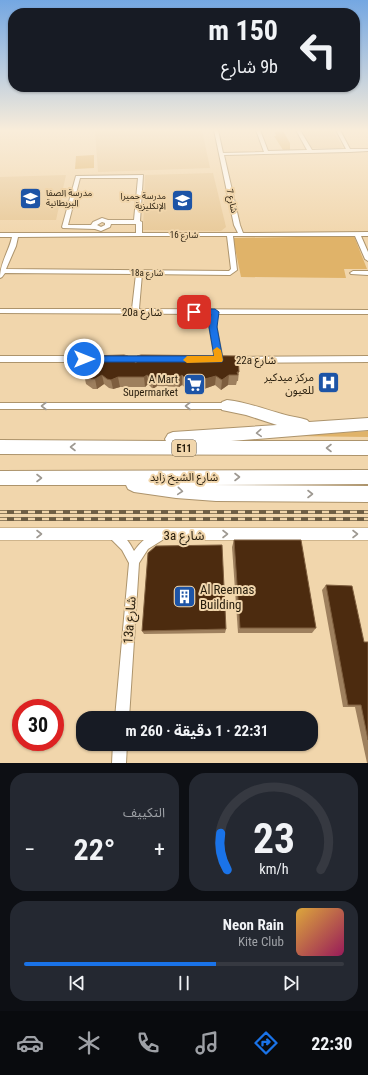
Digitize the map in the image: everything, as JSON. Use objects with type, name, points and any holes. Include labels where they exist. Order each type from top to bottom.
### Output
[{"type":"highway","points":[[226,406],[249,409],[292,423],[340,427]]},
{"type":"highway","points":[[104,447],[192,438],[368,424]]},
{"type":"highway","name":"E11","points":[[0,447],[368,448]]},
{"type":"highway","name":"شارع الشيخ زايد","points":[[0,478],[368,477]]},
{"type":"highway","points":[[100,478],[157,488],[196,492],[368,494]]},
{"type":"street","name":"شارع 7","points":[[224,166],[237,225],[236,234]]},
{"type":"street","points":[[138,224],[101,228],[66,222],[78,178],[141,176],[138,224],[139,235]]},
{"type":"street","name":"شارع 16","points":[[0,235],[101,228],[139,235],[368,234]]},
{"type":"street","name":"18a شارع","points":[[1,274],[23,272],[232,272],[234,270],[236,234]]},
{"type":"street","points":[[357,234],[368,259]]},
{"type":"street","points":[[1,274],[17,235]]},
{"type":"street","points":[[360,242],[368,242]]},
{"type":"street","points":[[135,312],[139,273]]},
{"type":"street","points":[[353,274],[368,273]]},
{"type":"street","name":"20a شارع","points":[[0,312],[368,312]]},
{"type":"street","name":"22a شارع","points":[[213,312],[216,360],[368,359]]},
{"type":"street","points":[[0,359],[158,359]]},
{"type":"street","points":[[0,406],[226,406]]},
{"type":"street","name":"3a شارع","points":[[0,534],[368,534]]},
{"type":"street","points":[[115,535],[126,546],[134,562]]},
{"type":"street","name":"13a شارع","points":[[123,711],[134,562],[144,545],[160,535]]},
{"type":"street","points":[[119,763],[120,751]]},
{"type":"shaded area","points":[[75,166],[94,166],[94,168],[75,169]]},
{"type":"shaded area","points":[[98,166],[209,166],[210,168],[98,172]]},
{"type":"shaded area","name":"مدرسة جميرا الإنكليزية","points":[[213,173],[226,227],[221,231],[143,230],[145,175]]},
{"type":"shaded area","name":"مدرسة الصفا البريطانية","points":[[66,175],[56,220],[0,220],[0,177]]},
{"type":"shaded area","points":[[354,236],[367,269],[344,269],[346,278],[241,277],[233,238]]},
{"type":"shaded area","points":[[368,431],[368,437],[289,436]]},
{"type":"building","points":[[141,355],[238,356],[239,372],[237,372],[238,375],[229,375],[222,380],[216,376],[205,379],[190,377],[187,380],[182,375],[178,378],[156,377],[153,379],[147,375],[144,377],[118,377],[111,380],[102,375],[95,379],[91,379],[84,374],[87,356],[128,356],[136,363],[137,356]]},
{"type":"building","points":[[234,540],[301,540],[316,628],[240,628]]},
{"type":"building","name":"Al Reemas Building","points":[[222,545],[226,629],[142,631],[148,553],[156,546]]},
{"type":"building","points":[[326,585],[352,586],[364,642],[368,642],[368,740],[361,705],[348,705]]},
{"type":"railway","points":[[0,512],[368,512]]},
{"type":"railway","points":[[0,519],[368,519]]},
{"type":"slow traffic","points":[[187,360],[219,360],[217,350]]},
{"type":"place","name":"مدرسة الصفا البريطانية","points":[[30,198]]},
{"type":"place","name":"مدرسة جميرا الإنكليزية","points":[[182,201]]},
{"type":"place","name":"مركز ميدكير للعيون","points":[[329,383]]},
{"type":"place","name":"A Mart Supermarket","points":[[194,385]]},
{"type":"place","name":"Al Reemas Building","points":[[185,596]]},
{"type":"route","points":[[84,359],[219,360],[214,339],[213,327],[215,312],[194,312]]}]
